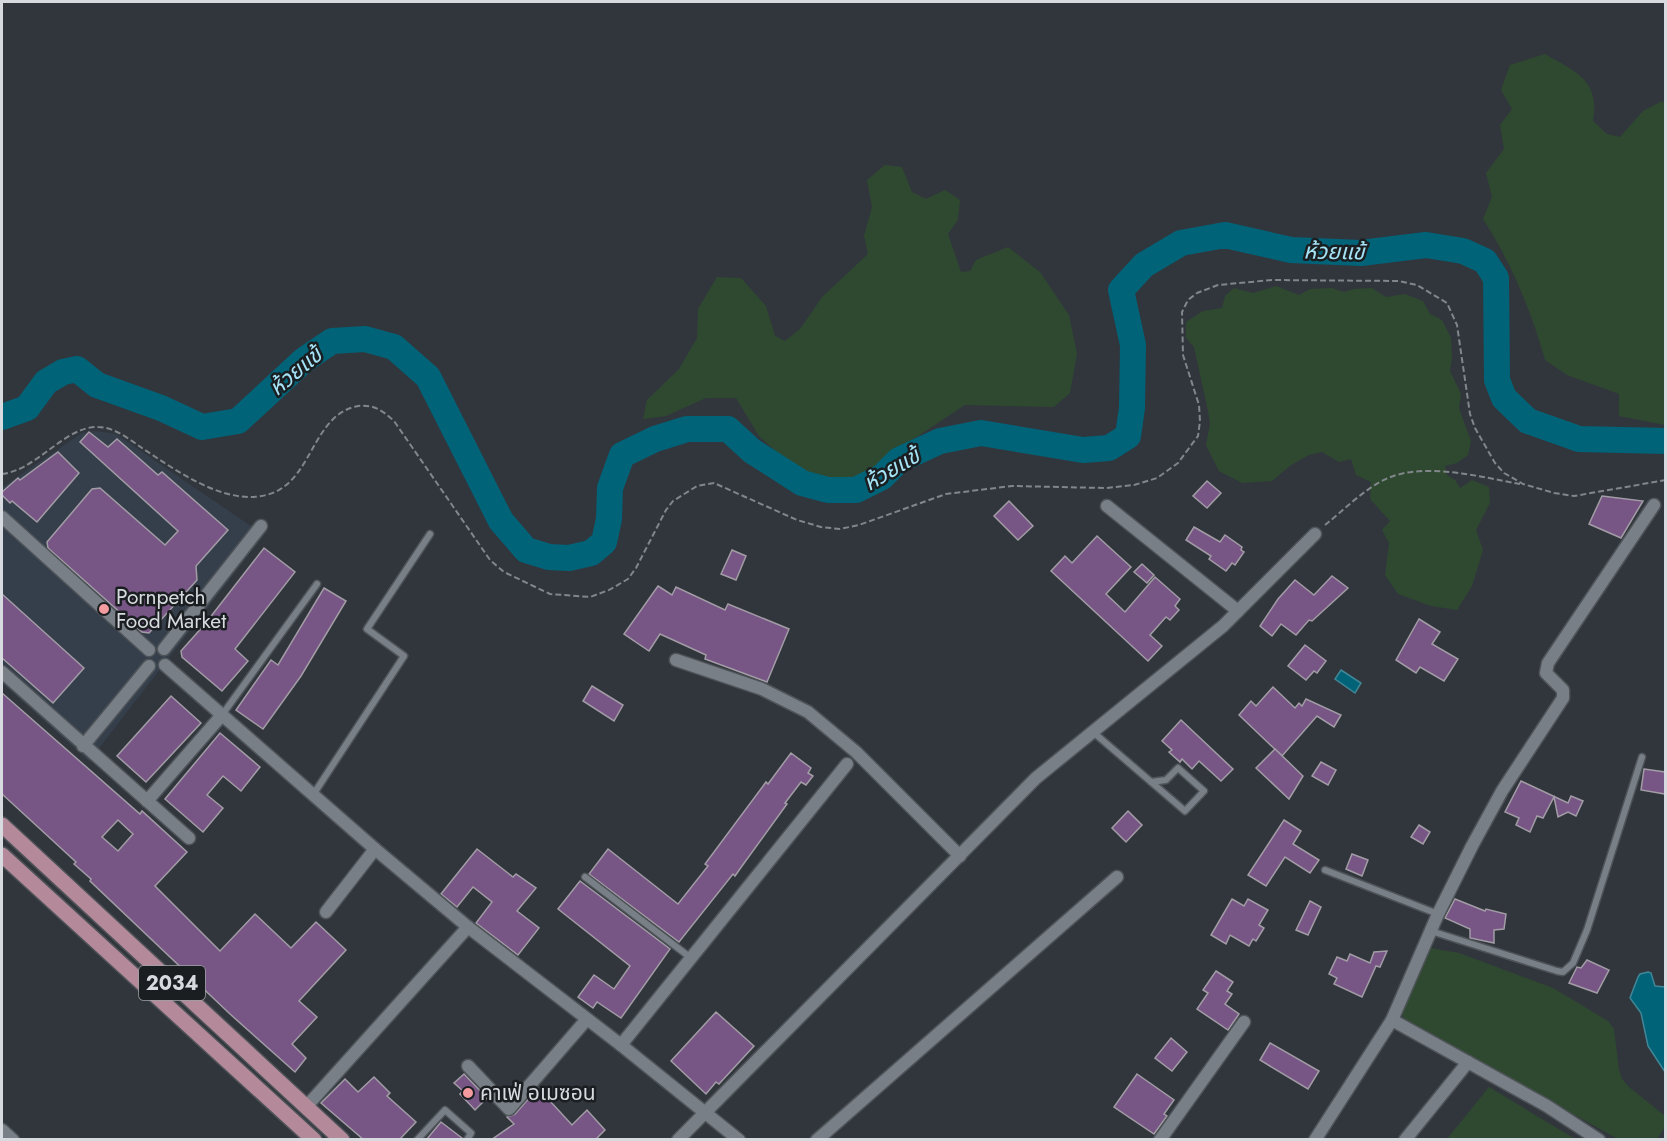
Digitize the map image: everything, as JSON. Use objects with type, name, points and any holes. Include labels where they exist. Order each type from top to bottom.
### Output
[{"type":"main road","name":"2034","points":[[2,825],[342,1140]]},
{"type":"main road","name":"2034","points":[[2,855],[314,1140]]},
{"type":"street","points":[[1315,1140],[1392,1020],[1438,914],[1502,792],[1563,698],[1563,690],[1546,673],[1548,663],[1654,505]]},
{"type":"street","points":[[1107,506],[1238,611]]},
{"type":"street","points":[[2,517],[148,650]]},
{"type":"street","points":[[164,648],[261,526]]},
{"type":"street","points":[[678,1140],[1036,778],[1223,626],[1315,534]]},
{"type":"street","points":[[155,646],[164,648],[168,656],[165,665],[156,669],[149,666],[146,660],[148,650],[155,646]]},
{"type":"street","points":[[676,660],[762,689],[808,712],[856,752],[960,855]]},
{"type":"street","points":[[165,665],[375,849],[468,927],[739,1140]]},
{"type":"street","points":[[83,746],[149,666]]},
{"type":"street","points":[[2,672],[189,838]]},
{"type":"street","points":[[147,801],[222,715]]},
{"type":"street","points":[[621,1045],[847,764]]},
{"type":"street","points":[[326,912],[375,849]]},
{"type":"street","points":[[817,1140],[1117,877]]},
{"type":"street","points":[[306,1107],[468,927]]},
{"type":"street","points":[[468,1066],[509,1109],[587,1019]]},
{"type":"street","points":[[1392,1020],[1547,1106],[1599,1140]]},
{"type":"street","points":[[1160,1140],[1244,1022]]},
{"type":"street","points":[[1405,1140],[1468,1062]]},
{"type":"street","points":[[2,1130],[13,1140]]},
{"type":"lane","points":[[313,795],[404,656],[367,629],[430,534]]},
{"type":"lane","points":[[222,715],[317,584]]},
{"type":"lane","points":[[1093,732],[1151,782],[1185,811],[1204,791],[1178,768],[1166,780],[1151,782]]},
{"type":"lane","points":[[1431,931],[1557,971],[1563,972],[1569,968],[1587,930],[1642,757]]},
{"type":"lane","points":[[1325,870],[1438,914]]},
{"type":"lane","points":[[585,877],[691,958]]},
{"type":"lane","points":[[417,1140],[445,1110],[471,1133],[466,1140]]},
{"type":"path","points":[[2,474],[24,467],[82,429],[100,426],[113,430],[177,472],[200,484],[225,493],[259,497],[276,492],[289,482],[301,469],[328,424],[338,415],[348,409],[372,406],[384,411],[394,421],[490,560],[504,572],[550,594],[590,597],[609,590],[628,579],[673,501],[697,486],[714,483],[797,520],[821,528],[840,529],[859,525],[946,494],[1012,486],[1106,488],[1134,485],[1156,478],[1178,463],[1198,436],[1199,405],[1183,355],[1182,343],[1182,312],[1188,300],[1197,293],[1218,285],[1272,280],[1379,279],[1399,280],[1417,285],[1446,303],[1459,335],[1470,414],[1475,428],[1495,463],[1504,473],[1523,484]]},
{"type":"path","points":[[1315,534],[1367,491],[1386,479],[1406,472],[1460,473],[1574,496],[1665,480]]},
{"type":"shaded area","name":"Pornpetch Food Market","points":[[95,431],[116,434],[264,535],[89,761],[2,683],[2,485],[4,486],[82,433]]},
{"type":"green space","points":[[1545,54],[1567,66],[1583,79],[1593,96],[1593,121],[1607,134],[1620,137],[1643,111],[1662,101],[1665,104],[1665,425],[1619,416],[1619,394],[1567,375],[1545,360],[1519,287],[1503,252],[1483,219],[1492,197],[1486,173],[1504,149],[1500,125],[1512,109],[1501,90],[1510,65]]},
{"type":"green space","points":[[885,165],[902,167],[912,192],[926,199],[945,190],[960,200],[958,220],[948,234],[961,272],[970,271],[976,260],[1008,247],[1040,272],[1069,315],[1077,354],[1070,393],[1054,407],[965,405],[900,448],[881,466],[859,479],[832,482],[790,464],[759,436],[736,398],[706,398],[666,416],[643,419],[647,400],[679,369],[697,338],[698,309],[717,277],[741,278],[766,306],[775,336],[785,341],[800,329],[823,296],[868,254],[864,236],[872,207],[867,180]]},
{"type":"green space","points":[[1276,286],[1299,295],[1310,289],[1332,288],[1344,292],[1372,288],[1386,297],[1405,294],[1423,301],[1430,314],[1442,320],[1451,338],[1450,371],[1461,394],[1459,408],[1471,441],[1468,455],[1457,463],[1445,466],[1447,475],[1455,480],[1460,488],[1472,480],[1489,487],[1490,503],[1476,530],[1483,550],[1472,586],[1457,610],[1431,606],[1398,594],[1385,575],[1389,543],[1382,530],[1390,521],[1370,499],[1371,482],[1356,475],[1351,459],[1339,462],[1322,452],[1309,455],[1291,465],[1272,481],[1242,483],[1219,471],[1206,445],[1210,424],[1208,411],[1194,347],[1186,338],[1186,322],[1203,311],[1222,308],[1225,296],[1234,288],[1253,293]]},
{"type":"green space","points":[[1430,948],[1459,953],[1553,988],[1608,1021],[1614,1029],[1622,1079],[1665,1116],[1665,1127],[1657,1139],[1618,1139],[1407,1022],[1402,1012]]},
{"type":"green space","points":[[1489,1087],[1575,1139],[1447,1139]]},
{"type":"water","points":[[1341,670],[1361,683],[1355,693],[1335,679]]},
{"type":"water","points":[[1651,973],[1655,986],[1665,987],[1665,1072],[1648,1046],[1641,1013],[1630,998],[1640,974]]},
{"type":"building","points":[[89,432],[108,447],[117,439],[158,475],[162,472],[228,530],[196,566],[197,580],[149,633],[142,632],[48,548],[47,542],[92,489],[100,488],[165,545],[178,531],[80,442]]},
{"type":"building","points":[[58,452],[79,473],[37,522],[12,501],[10,503],[2,492],[18,478],[20,480]]},
{"type":"building","points":[[1207,481],[1221,493],[1207,508],[1193,496]]},
{"type":"building","points":[[1602,496],[1643,501],[1621,538],[1589,524]]},
{"type":"building","points":[[1009,501],[1033,526],[1018,540],[994,516]]},
{"type":"building","points":[[1194,527],[1220,542],[1225,535],[1242,547],[1241,550],[1244,552],[1235,565],[1232,563],[1226,571],[1209,559],[1211,556],[1186,540]]},
{"type":"building","points":[[1097,536],[1131,567],[1106,594],[1125,612],[1155,577],[1180,599],[1175,606],[1179,610],[1170,620],[1166,617],[1150,635],[1162,646],[1148,661],[1051,571],[1065,556],[1072,563]]},
{"type":"building","points":[[264,548],[295,572],[235,649],[248,661],[222,691],[182,657],[181,651]]},
{"type":"building","points":[[732,550],[746,556],[736,580],[721,574]]},
{"type":"building","points":[[1142,564],[1154,575],[1147,583],[1134,572]]},
{"type":"building","points":[[1332,576],[1348,588],[1312,621],[1309,620],[1296,635],[1281,624],[1272,636],[1260,626],[1278,599],[1295,580],[1314,595]]},
{"type":"building","points":[[658,586],[672,595],[676,587],[725,610],[728,604],[789,629],[767,682],[705,659],[706,655],[660,634],[649,651],[624,634]]},
{"type":"building","points":[[324,588],[346,601],[301,676],[263,729],[236,710],[271,660],[278,665]]},
{"type":"building","points":[[2,594],[84,668],[53,703],[2,658]]},
{"type":"building","points":[[1419,619],[1440,632],[1432,644],[1458,659],[1444,681],[1420,667],[1416,673],[1396,660]]},
{"type":"building","points":[[1305,645],[1326,661],[1317,673],[1314,671],[1306,680],[1288,666]]},
{"type":"building","points":[[592,686],[623,705],[614,721],[583,701]]},
{"type":"building","points":[[1273,687],[1295,708],[1299,703],[1302,706],[1306,699],[1341,715],[1334,727],[1317,716],[1282,756],[1239,715],[1251,701],[1256,706]]},
{"type":"building","points":[[2,693],[140,814],[142,811],[187,852],[155,886],[220,951],[255,914],[291,948],[316,922],[346,950],[299,1001],[317,1017],[292,1044],[306,1058],[295,1072],[230,1014],[90,881],[91,879],[74,864],[76,862],[2,794]],"holes":[[[118,820],[133,834],[118,851],[102,837]]]},
{"type":"building","points":[[171,696],[201,723],[146,782],[117,756]]},
{"type":"building","points":[[1181,720],[1233,769],[1221,781],[1199,761],[1192,769],[1182,759],[1180,762],[1169,752],[1172,750],[1162,741]]},
{"type":"building","points":[[220,733],[260,767],[241,791],[223,776],[207,795],[223,808],[203,832],[165,799]]},
{"type":"building","points":[[1275,749],[1303,776],[1289,799],[1256,768]]},
{"type":"building","points":[[791,753],[811,768],[808,773],[813,776],[806,785],[801,782],[735,876],[733,874],[679,942],[589,874],[608,849],[678,904],[708,866],[705,864],[766,782],[768,784]]},
{"type":"building","points":[[1321,762],[1336,770],[1328,785],[1312,776]]},
{"type":"building","points":[[1644,769],[1665,772],[1665,794],[1641,790]]},
{"type":"building","points":[[1521,781],[1568,803],[1571,796],[1583,801],[1576,816],[1568,812],[1558,817],[1554,797],[1543,818],[1537,816],[1530,832],[1516,825],[1519,818],[1505,812]]},
{"type":"building","points":[[1128,811],[1142,825],[1126,842],[1112,828]]},
{"type":"building","points":[[1284,820],[1301,831],[1293,844],[1319,860],[1310,873],[1285,857],[1266,886],[1248,875]]},
{"type":"building","points":[[1419,825],[1430,832],[1423,844],[1411,837]]},
{"type":"building","points":[[477,849],[513,877],[516,874],[536,888],[517,911],[539,928],[518,955],[476,923],[492,902],[473,887],[457,907],[441,894]]},
{"type":"building","points":[[1352,854],[1368,860],[1362,876],[1346,869]]},
{"type":"building","points":[[580,881],[670,949],[621,1018],[597,1002],[593,1008],[578,997],[594,975],[614,989],[630,966],[558,909]]},
{"type":"building","points":[[1232,899],[1244,906],[1248,899],[1268,910],[1259,925],[1264,928],[1256,941],[1253,939],[1249,946],[1230,935],[1226,944],[1211,935]]},
{"type":"building","points":[[1455,899],[1485,911],[1486,909],[1506,914],[1504,929],[1494,930],[1494,943],[1470,938],[1470,929],[1445,918]]},
{"type":"building","points":[[1310,901],[1321,907],[1308,935],[1296,930]]},
{"type":"building","points":[[1387,951],[1380,967],[1376,966],[1362,997],[1334,984],[1337,978],[1329,974],[1337,957],[1347,961],[1350,954],[1370,963],[1374,952]]},
{"type":"building","points":[[1587,960],[1609,970],[1597,993],[1569,983],[1577,967],[1581,968]]},
{"type":"building","points":[[1216,971],[1233,982],[1227,991],[1232,994],[1225,1004],[1239,1014],[1228,1030],[1197,1009],[1208,993],[1203,990]]},
{"type":"building","points":[[716,1012],[754,1046],[719,1084],[716,1082],[706,1094],[671,1061]]},
{"type":"building","points":[[1171,1038],[1187,1052],[1172,1071],[1155,1058]]},
{"type":"building","points":[[1270,1043],[1319,1071],[1308,1089],[1260,1060]]},
{"type":"building","name":"คาเฟ่ อเมซอน","points":[[464,1074],[487,1098],[475,1110],[460,1094],[463,1091],[454,1083]]},
{"type":"building","points":[[1137,1074],[1174,1100],[1164,1114],[1167,1116],[1154,1134],[1114,1107]]},
{"type":"building","points":[[374,1077],[390,1093],[387,1096],[416,1122],[399,1140],[364,1140],[321,1103],[345,1079],[358,1092]]},
{"type":"building","points":[[538,1088],[572,1125],[587,1110],[605,1130],[595,1140],[491,1140],[514,1124],[507,1117],[515,1114]]},
{"type":"building","points":[[441,1122],[462,1138],[462,1140],[426,1140]]},
{"type":"waterway","name":"ห้วยแข้","points":[[2,417],[27,408],[46,382],[63,372],[77,369],[97,385],[161,408],[202,427],[238,421],[304,360],[332,341],[365,339],[394,347],[428,377],[501,521],[526,550],[549,557],[569,558],[591,553],[604,542],[609,519],[610,488],[622,455],[655,439],[687,429],[728,429],[752,451],[802,483],[828,490],[856,490],[882,477],[899,460],[940,441],[981,433],[1083,450],[1109,448],[1128,436],[1132,408],[1133,345],[1121,290],[1144,265],[1181,243],[1225,235],[1291,250],[1361,253],[1426,245],[1463,251],[1485,261],[1496,278],[1497,380],[1504,398],[1528,421],[1579,439],[1666,441]]},
{"type":"place","name":"Pornpetch Food Market","points":[[104,609]]},
{"type":"place","name":"คาเฟ่ อเมซอน","points":[[468,1093]]}]
